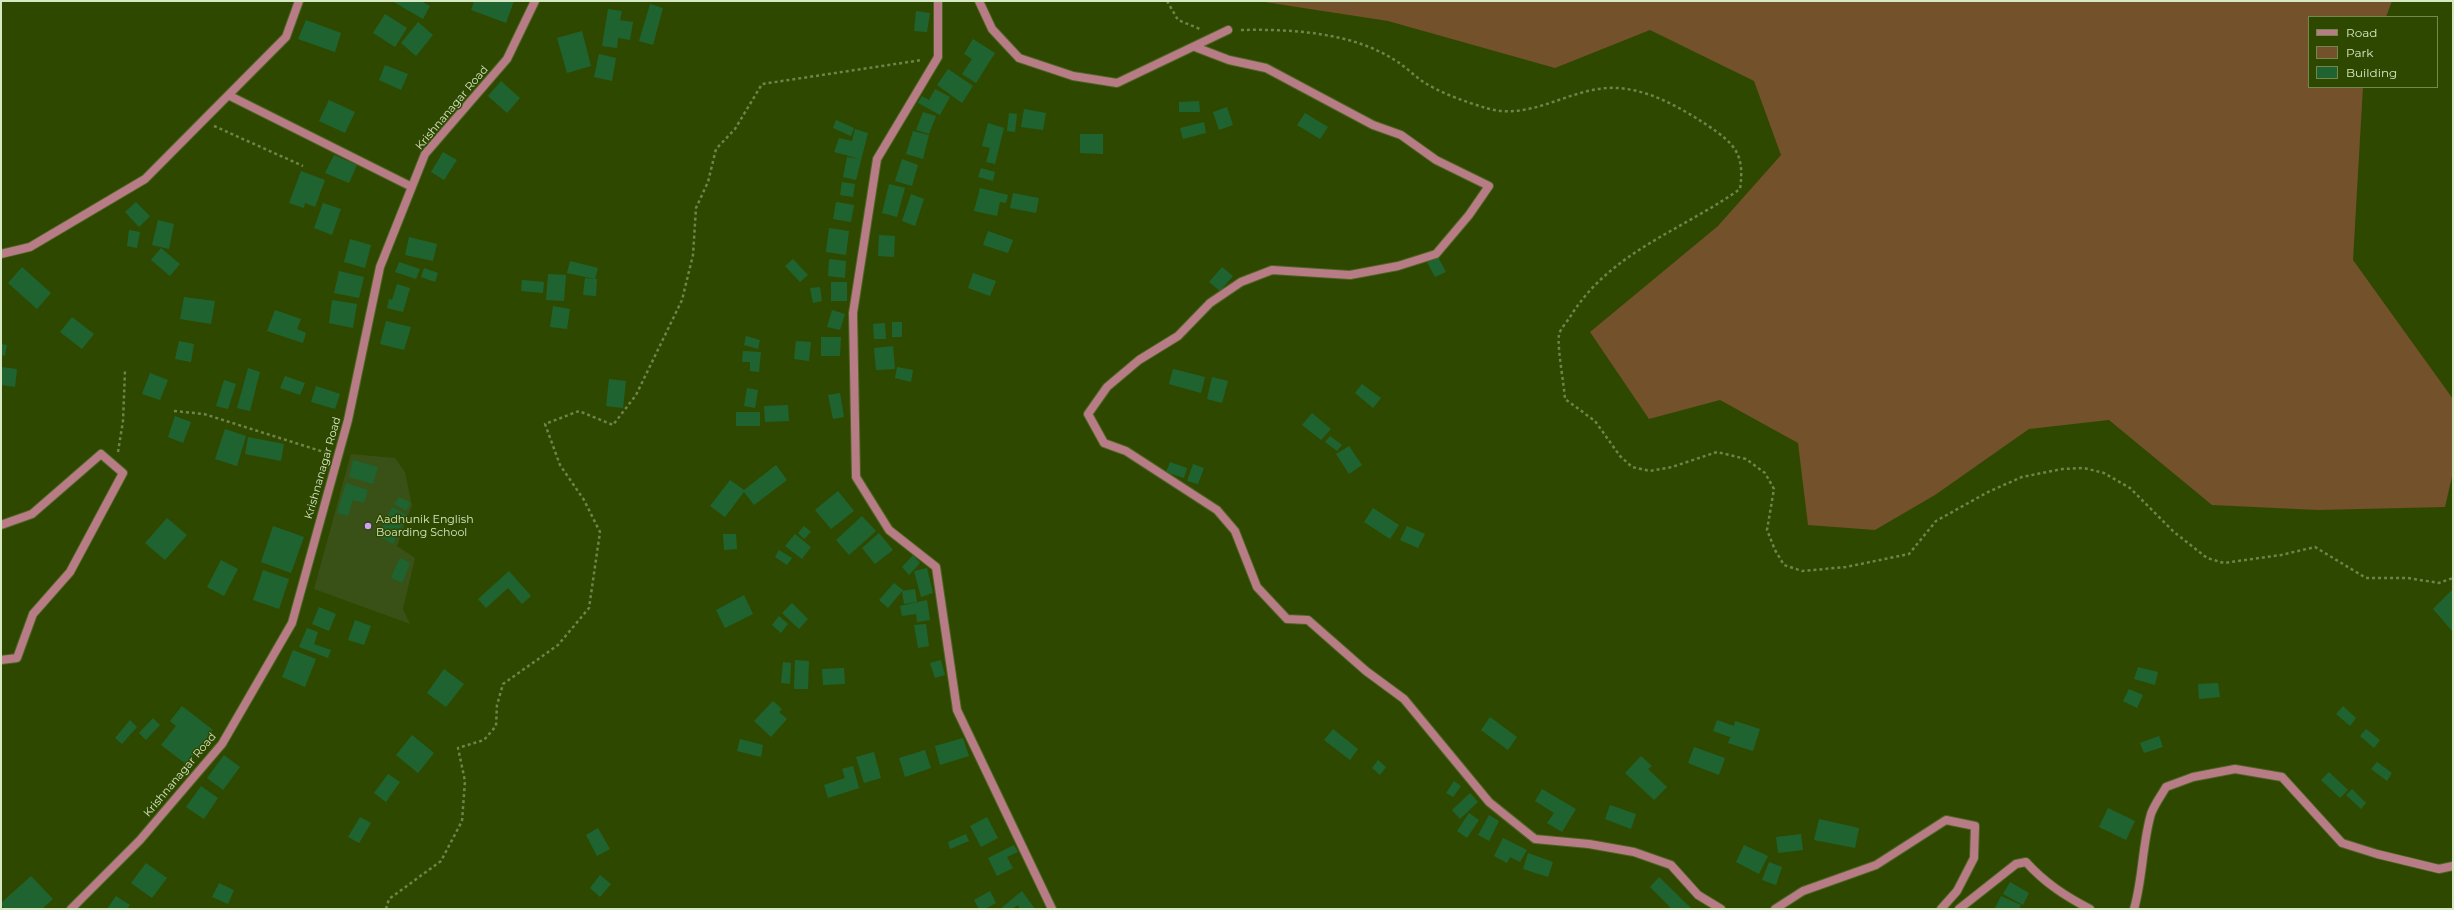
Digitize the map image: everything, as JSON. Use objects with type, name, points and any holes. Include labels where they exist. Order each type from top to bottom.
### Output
[{"type":"street","points":[[1,254],[30,247],[145,179],[230,96],[286,37],[299,1]]},
{"type":"street","name":"Krishnanagar Road","points":[[71,909],[140,840],[222,744],[292,623],[348,420],[380,267],[425,154],[507,59],[535,1]]},
{"type":"street","points":[[938,1],[938,57],[877,159],[853,313],[856,477],[890,530],[936,567],[957,710],[1052,909]]},
{"type":"street","points":[[979,1],[992,30],[1019,58],[1073,76],[1117,83],[1228,30]]},
{"type":"street","points":[[1194,47],[1229,60],[1266,68],[1373,125],[1401,135],[1436,160],[1489,186],[1469,215],[1436,254],[1398,266],[1350,275],[1272,270],[1241,282],[1210,304],[1178,336],[1139,360],[1107,387],[1088,414],[1104,443],[1126,451],[1217,510],[1234,531],[1257,586],[1273,606],[1287,620],[1308,620],[1366,671],[1404,699],[1489,802],[1535,839],[1589,844],[1634,852],[1671,865],[1698,895],[1721,909]]},
{"type":"street","points":[[230,96],[412,187]]},
{"type":"street","points":[[1,525],[32,514],[101,454],[123,473],[70,572],[33,614],[17,658],[1,660]]},
{"type":"street","points":[[2134,909],[2138,893],[2143,849],[2151,813],[2166,787],[2193,777],[2235,769],[2282,777],[2342,843],[2377,854],[2439,869],[2453,866]]},
{"type":"street","points":[[1775,909],[1803,891],[1876,865],[1946,820],[1975,826],[1974,858],[1957,891],[1941,909]]},
{"type":"street","points":[[1959,909],[2016,864],[2026,862],[2040,878],[2064,895],[2090,909]]},
{"type":"path","points":[[1167,1],[1178,20],[1204,30]]},
{"type":"path","points":[[1228,30],[1301,32],[1366,46],[1393,59],[1424,82],[1487,108],[1509,113],[1536,108],[1606,88],[1630,90],[1684,109],[1715,131],[1738,152],[1742,173],[1740,189],[1718,205],[1619,263],[1583,296],[1559,334],[1565,399],[1595,421],[1620,456],[1632,467],[1650,471],[1672,467],[1717,452],[1746,459],[1765,473],[1774,489],[1767,530],[1775,550],[1784,565],[1802,571],[1846,567],[1909,554],[1936,521],[1988,492],[2022,477],[2062,469],[2084,468],[2104,473],[2130,488],[2174,532],[2207,558],[2224,563],[2281,555],[2314,547],[2366,578],[2408,578],[2439,584],[2453,578]]},
{"type":"path","points":[[386,909],[389,899],[441,861],[462,822],[465,781],[458,748],[484,740],[496,726],[497,705],[503,684],[558,646],[589,608],[600,532],[584,500],[560,465],[545,424],[579,411],[613,425],[636,395],[682,300],[693,255],[696,208],[708,182],[716,149],[735,129],[762,84],[938,57]]},
{"type":"path","points":[[204,122],[303,166]]},
{"type":"path","points":[[115,466],[123,421],[125,371]]},
{"type":"path","points":[[174,411],[204,414],[337,456]]},
{"type":"shaded area","name":"Aadhunik English Boarding School","points":[[351,454],[395,458],[405,472],[412,506],[397,546],[415,558],[403,609],[410,624],[314,589]]},
{"type":"green space","points":[[1258,1],[2392,1],[2386,16],[2308,16],[2308,88],[2363,88],[2353,260],[2453,399],[2453,472],[2445,507],[2318,510],[2212,505],[2109,420],[2029,429],[1935,495],[1875,530],[1808,525],[1798,443],[1720,400],[1649,419],[1590,332],[1718,226],[1781,155],[1754,81],[1650,30],[1555,68],[1388,21]]},
{"type":"building","points":[[392,1],[421,1],[430,6],[423,19]]},
{"type":"building","points":[[474,1],[514,1],[506,23],[471,10]]},
{"type":"building","points":[[650,4],[663,8],[653,45],[639,41]]},
{"type":"building","points":[[608,9],[622,11],[620,20],[633,22],[630,40],[618,38],[617,48],[602,46]]},
{"type":"building","points":[[916,11],[930,13],[927,32],[914,31]]},
{"type":"building","points":[[385,14],[407,28],[395,47],[373,33]]},
{"type":"building","points":[[306,20],[341,33],[335,52],[298,39]]},
{"type":"building","points":[[418,22],[433,35],[416,56],[401,43]]},
{"type":"building","points":[[582,31],[591,66],[567,73],[557,38]]},
{"type":"building","points":[[973,39],[995,53],[976,83],[962,74],[972,59],[964,54]]},
{"type":"building","points":[[599,54],[616,58],[612,81],[594,77]]},
{"type":"building","points":[[385,65],[408,74],[401,90],[379,80]]},
{"type":"building","points":[[948,69],[973,86],[962,103],[937,85]]},
{"type":"building","points":[[501,81],[520,98],[507,113],[488,96]]},
{"type":"building","points":[[935,89],[950,97],[940,115],[918,103],[922,96],[929,100]]},
{"type":"building","points":[[329,100],[355,112],[345,133],[319,121]]},
{"type":"building","points":[[1199,101],[1200,112],[1179,112],[1179,102]]},
{"type":"building","points":[[1227,107],[1233,125],[1219,130],[1213,112]]},
{"type":"building","points":[[1024,109],[1046,113],[1043,130],[1021,127]]},
{"type":"building","points":[[923,112],[936,116],[929,134],[916,130]]},
{"type":"building","points":[[1009,113],[1017,114],[1015,132],[1007,131]]},
{"type":"building","points":[[1305,113],[1328,127],[1320,139],[1297,125]]},
{"type":"building","points":[[836,120],[854,128],[851,136],[833,128]]},
{"type":"building","points":[[1204,122],[1206,133],[1183,139],[1180,128]]},
{"type":"building","points":[[988,123],[1004,128],[995,164],[986,162],[990,148],[982,146]]},
{"type":"building","points":[[855,129],[868,133],[856,180],[843,177],[847,157],[860,159],[834,152],[839,138],[852,141]]},
{"type":"building","points":[[913,131],[929,135],[923,159],[906,154]]},
{"type":"building","points":[[1080,134],[1103,134],[1103,154],[1080,153]]},
{"type":"building","points":[[443,152],[457,160],[444,180],[431,172]]},
{"type":"building","points":[[334,155],[357,165],[349,183],[325,173]]},
{"type":"building","points":[[902,159],[918,165],[912,186],[895,181]]},
{"type":"building","points":[[981,168],[995,172],[993,181],[978,177]]},
{"type":"building","points":[[301,171],[325,180],[315,207],[305,203],[304,208],[289,203]]},
{"type":"building","points":[[842,182],[855,184],[853,197],[840,195]]},
{"type":"building","points":[[889,184],[905,188],[897,217],[882,213]]},
{"type":"building","points":[[980,188],[1008,195],[1006,203],[1000,202],[997,216],[974,211]]},
{"type":"building","points":[[1013,193],[1039,198],[1036,213],[1010,208]]},
{"type":"building","points":[[911,194],[924,199],[915,226],[902,221]]},
{"type":"building","points":[[136,202],[150,216],[139,227],[125,212]]},
{"type":"building","points":[[836,202],[854,205],[851,222],[833,219]]},
{"type":"building","points":[[323,203],[341,209],[332,235],[314,228]]},
{"type":"building","points":[[158,220],[174,224],[169,249],[152,245]]},
{"type":"building","points":[[829,228],[849,231],[846,255],[826,252]]},
{"type":"building","points":[[129,230],[140,232],[137,248],[127,246]]},
{"type":"building","points":[[988,231],[1013,240],[1008,253],[983,245]]},
{"type":"building","points":[[879,235],[895,236],[894,257],[878,256]]},
{"type":"building","points":[[409,237],[437,244],[433,261],[405,255]]},
{"type":"building","points":[[350,239],[371,245],[365,268],[344,262]]},
{"type":"building","points":[[161,248],[180,264],[170,276],[151,260]]},
{"type":"building","points":[[1438,257],[1446,272],[1435,277],[1427,262]]},
{"type":"building","points":[[793,259],[808,275],[800,282],[785,266]]},
{"type":"building","points":[[829,259],[846,261],[845,278],[828,276]]},
{"type":"building","points":[[570,261],[598,268],[595,279],[567,273]]},
{"type":"building","points":[[399,262],[420,269],[416,279],[395,272]]},
{"type":"building","points":[[22,267],[51,293],[37,309],[8,283]]},
{"type":"building","points":[[1222,267],[1233,276],[1220,291],[1209,282]]},
{"type":"building","points":[[424,268],[438,273],[435,282],[421,277]]},
{"type":"building","points":[[339,271],[364,277],[359,298],[334,293]]},
{"type":"building","points":[[973,273],[996,281],[990,296],[968,288]]},
{"type":"building","points":[[548,274],[566,275],[564,301],[546,300]]},
{"type":"building","points":[[585,278],[597,279],[596,296],[583,295]]},
{"type":"building","points":[[522,280],[544,282],[543,293],[521,291]]},
{"type":"building","points":[[831,282],[847,282],[847,301],[831,301]]},
{"type":"building","points":[[397,284],[410,288],[403,312],[387,308],[389,299],[392,300]]},
{"type":"building","points":[[820,287],[822,301],[813,303],[810,288]]},
{"type":"building","points":[[184,297],[215,301],[211,324],[180,319]]},
{"type":"building","points":[[332,300],[357,304],[353,328],[329,323]]},
{"type":"building","points":[[553,306],[570,309],[567,329],[550,327]]},
{"type":"building","points":[[275,310],[301,319],[297,329],[306,333],[303,343],[267,331]]},
{"type":"building","points":[[832,310],[845,314],[840,330],[827,327]]},
{"type":"building","points":[[72,317],[94,334],[82,349],[60,332]]},
{"type":"building","points":[[386,321],[411,327],[404,350],[380,344]]},
{"type":"building","points":[[892,322],[902,322],[902,337],[892,337]]},
{"type":"building","points":[[885,323],[886,339],[874,339],[873,324]]},
{"type":"building","points":[[746,336],[760,340],[758,349],[744,345]]},
{"type":"building","points":[[821,337],[841,337],[840,356],[821,356]]},
{"type":"building","points":[[179,341],[194,344],[191,362],[175,359]]},
{"type":"building","points":[[796,341],[811,342],[809,361],[794,359]]},
{"type":"building","points":[[1,344],[7,345],[5,356],[1,355]]},
{"type":"building","points":[[893,346],[895,369],[876,370],[874,348]]},
{"type":"building","points":[[743,351],[761,352],[759,372],[750,371],[750,362],[742,362]]},
{"type":"building","points":[[1,367],[17,369],[15,387],[1,385]]},
{"type":"building","points":[[897,367],[913,370],[911,382],[895,378]]},
{"type":"building","points":[[248,368],[260,372],[250,411],[237,408]]},
{"type":"building","points":[[1173,369],[1205,377],[1201,393],[1169,384]]},
{"type":"building","points":[[150,373],[168,380],[160,400],[142,394]]},
{"type":"building","points":[[285,376],[305,383],[300,395],[280,388]]},
{"type":"building","points":[[1212,377],[1228,381],[1222,403],[1207,399]]},
{"type":"building","points":[[609,379],[626,381],[623,408],[606,406]]},
{"type":"building","points":[[224,380],[236,384],[228,409],[216,406]]},
{"type":"building","points":[[1362,384],[1381,398],[1373,408],[1355,393]]},
{"type":"building","points":[[316,386],[340,394],[335,409],[311,402]]},
{"type":"building","points":[[747,388],[758,390],[755,408],[744,406]]},
{"type":"building","points":[[840,393],[844,417],[833,419],[828,395]]},
{"type":"building","points":[[788,405],[789,421],[765,422],[764,406]]},
{"type":"building","points":[[736,412],[760,412],[760,426],[736,426]]},
{"type":"building","points":[[1312,413],[1331,429],[1321,440],[1302,425]]},
{"type":"building","points":[[175,416],[191,422],[183,443],[168,437]]},
{"type":"building","points":[[225,429],[246,436],[237,466],[215,459]]},
{"type":"building","points":[[1330,436],[1342,445],[1337,451],[1325,442]]},
{"type":"building","points":[[248,437],[284,444],[281,461],[245,454]]},
{"type":"building","points":[[1349,446],[1362,465],[1349,474],[1336,454]]},
{"type":"building","points":[[353,460],[378,467],[373,484],[349,477]]},
{"type":"building","points":[[1170,462],[1187,468],[1184,478],[1166,472]]},
{"type":"building","points":[[1193,464],[1204,468],[1198,484],[1187,481]]},
{"type":"building","points":[[776,465],[787,480],[754,505],[744,492],[725,517],[710,506],[730,480],[744,490]]},
{"type":"building","points":[[346,483],[368,490],[364,503],[353,500],[348,516],[337,513]]},
{"type":"building","points":[[838,491],[854,511],[831,529],[815,510]]},
{"type":"building","points":[[399,497],[411,503],[406,511],[394,504]]},
{"type":"building","points":[[392,507],[407,515],[393,544],[378,536]]},
{"type":"building","points":[[1373,508],[1399,525],[1390,539],[1364,522]]},
{"type":"building","points":[[862,516],[876,531],[849,555],[836,540]]},
{"type":"building","points":[[167,518],[187,535],[165,560],[145,543]]},
{"type":"building","points":[[273,526],[304,537],[291,573],[261,562]]},
{"type":"building","points":[[804,526],[811,532],[804,539],[798,533]]},
{"type":"building","points":[[1407,526],[1425,534],[1418,548],[1400,540]]},
{"type":"building","points":[[879,533],[893,550],[875,564],[862,548]]},
{"type":"building","points":[[723,534],[736,534],[737,549],[724,550]]},
{"type":"building","points":[[795,534],[811,547],[802,559],[785,546]]},
{"type":"building","points":[[779,550],[792,558],[787,565],[775,557]]},
{"type":"building","points":[[913,555],[920,563],[909,575],[902,567]]},
{"type":"building","points":[[400,558],[410,563],[402,583],[391,578]]},
{"type":"building","points":[[221,560],[238,569],[224,596],[207,587]]},
{"type":"building","points":[[927,568],[933,593],[921,597],[914,571]]},
{"type":"building","points":[[263,570],[289,579],[279,609],[253,600]]},
{"type":"building","points":[[509,571],[531,596],[522,604],[508,588],[486,608],[478,599]]},
{"type":"building","points":[[894,583],[903,590],[888,608],[879,600]]},
{"type":"building","points":[[915,589],[917,602],[904,604],[902,591]]},
{"type":"building","points":[[2453,589],[2453,632],[2433,609]]},
{"type":"building","points":[[744,595],[753,614],[725,628],[716,610]]},
{"type":"building","points":[[927,600],[930,620],[917,622],[916,614],[902,616],[900,606]]},
{"type":"building","points":[[792,603],[808,619],[799,629],[782,613]]},
{"type":"building","points":[[319,607],[336,614],[329,631],[312,624]]},
{"type":"building","points":[[779,616],[788,624],[781,633],[772,625]]},
{"type":"building","points":[[355,620],[371,626],[364,645],[348,640]]},
{"type":"building","points":[[926,624],[929,646],[918,648],[914,625]]},
{"type":"building","points":[[307,628],[318,632],[314,644],[331,650],[328,658],[299,647]]},
{"type":"building","points":[[293,650],[316,659],[305,687],[282,677]]},
{"type":"building","points":[[795,660],[809,661],[808,689],[794,689]]},
{"type":"building","points":[[941,660],[945,675],[935,678],[930,663]]},
{"type":"building","points":[[783,662],[791,663],[790,684],[781,683]]},
{"type":"building","points":[[2138,667],[2158,672],[2155,685],[2134,679]]},
{"type":"building","points":[[844,668],[845,684],[823,685],[822,669]]},
{"type":"building","points":[[444,669],[464,684],[446,707],[427,693]]},
{"type":"building","points":[[2218,683],[2220,697],[2199,699],[2198,684]]},
{"type":"building","points":[[2129,689],[2143,695],[2137,708],[2123,701]]},
{"type":"building","points":[[773,701],[782,709],[779,712],[787,719],[771,737],[754,721]]},
{"type":"building","points":[[182,706],[213,730],[186,764],[161,745],[176,726],[170,721]]},
{"type":"building","points":[[2343,706],[2356,718],[2350,726],[2336,714]]},
{"type":"building","points":[[1490,717],[1517,737],[1508,750],[1481,730]]},
{"type":"building","points":[[153,718],[160,725],[146,740],[139,733]]},
{"type":"building","points":[[130,720],[137,727],[122,744],[115,738]]},
{"type":"building","points":[[1717,720],[1734,726],[1735,721],[1760,729],[1753,751],[1728,743],[1732,733],[1730,737],[1713,731]]},
{"type":"building","points":[[1333,729],[1358,749],[1350,760],[1324,740]]},
{"type":"building","points":[[2366,729],[2380,740],[2374,748],[2360,736]]},
{"type":"building","points":[[412,735],[434,753],[418,773],[396,755]]},
{"type":"building","points":[[2159,736],[2163,747],[2144,753],[2140,743]]},
{"type":"building","points":[[963,738],[969,756],[940,765],[935,746]]},
{"type":"building","points":[[740,739],[763,745],[761,757],[737,751]]},
{"type":"building","points":[[1694,747],[1725,758],[1719,775],[1688,763]]},
{"type":"building","points":[[925,750],[931,768],[905,777],[899,758]]},
{"type":"building","points":[[874,752],[881,778],[864,783],[856,757]]},
{"type":"building","points":[[224,755],[240,767],[223,790],[207,778]]},
{"type":"building","points":[[1641,756],[1652,766],[1648,769],[1667,787],[1654,800],[1625,773]]},
{"type":"building","points":[[1378,760],[1386,767],[1380,775],[1372,768]]},
{"type":"building","points":[[2377,762],[2392,773],[2387,781],[2371,769]]},
{"type":"building","points":[[853,766],[859,788],[828,798],[824,785],[845,778],[842,769]]},
{"type":"building","points":[[2329,772],[2348,790],[2340,798],[2321,780]]},
{"type":"building","points":[[388,774],[400,782],[386,802],[374,793]]},
{"type":"building","points":[[1454,781],[1461,786],[1453,797],[1446,793]]},
{"type":"building","points":[[201,786],[218,798],[204,819],[186,807]]},
{"type":"building","points":[[1542,789],[1576,809],[1562,832],[1547,823],[1554,813],[1535,801]]},
{"type":"building","points":[[2352,789],[2366,803],[2361,809],[2346,795]]},
{"type":"building","points":[[1470,793],[1478,802],[1460,819],[1452,810]]},
{"type":"building","points":[[1610,805],[1636,814],[1631,829],[1605,819]]},
{"type":"building","points":[[2108,808],[2135,821],[2126,840],[2099,827]]},
{"type":"building","points":[[1469,813],[1479,820],[1467,838],[1457,831]]},
{"type":"building","points":[[1489,815],[1499,821],[1489,841],[1478,835]]},
{"type":"building","points":[[360,817],[371,823],[359,843],[348,837]]},
{"type":"building","points":[[987,817],[998,838],[981,847],[970,826]]},
{"type":"building","points":[[1819,819],[1859,828],[1855,848],[1814,840]]},
{"type":"building","points":[[598,828],[610,849],[597,856],[586,835]]},
{"type":"building","points":[[966,834],[969,841],[950,849],[948,842]]},
{"type":"building","points":[[1801,834],[1803,850],[1778,853],[1776,837]]},
{"type":"building","points":[[1503,838],[1527,850],[1520,862],[1510,857],[1507,863],[1494,856]]},
{"type":"building","points":[[1014,845],[1018,852],[1007,857],[1013,868],[997,876],[988,858]]},
{"type":"building","points":[[1744,845],[1768,856],[1759,874],[1736,862]]},
{"type":"building","points":[[1528,853],[1553,862],[1548,877],[1523,869]]},
{"type":"building","points":[[1769,862],[1782,867],[1776,885],[1762,880]]},
{"type":"building","points":[[146,863],[167,878],[152,898],[131,883]]},
{"type":"building","points":[[600,875],[611,884],[600,897],[590,888]]},
{"type":"building","points":[[31,876],[53,899],[42,909],[4,909],[1,903]]},
{"type":"building","points":[[1659,877],[1691,908],[1668,909],[1670,907],[1650,887]]},
{"type":"building","points":[[2010,882],[2029,893],[2023,905],[2003,894]]},
{"type":"building","points":[[219,883],[234,890],[228,904],[212,897]]},
{"type":"building","points":[[990,891],[996,903],[985,909],[979,909],[974,900]]},
{"type":"building","points":[[1022,891],[1035,909],[1020,909],[1018,905],[1012,909],[1000,909]]},
{"type":"building","points":[[116,896],[130,905],[127,909],[107,909]]},
{"type":"building","points":[[2001,896],[2021,905],[2019,909],[1995,908]]},
{"type":"place","name":"Aadhunik English Boarding School","points":[[368,526]]}]
